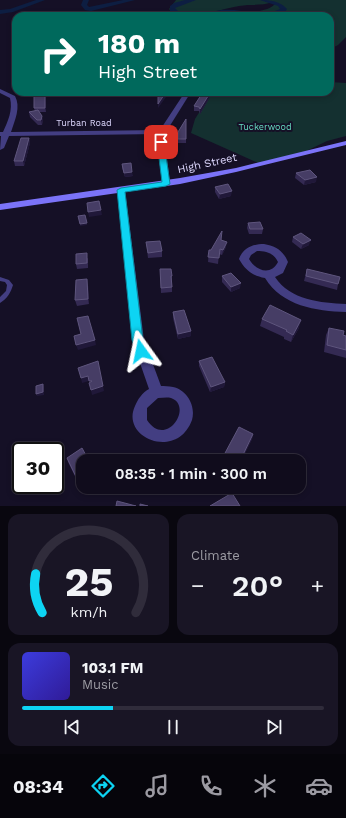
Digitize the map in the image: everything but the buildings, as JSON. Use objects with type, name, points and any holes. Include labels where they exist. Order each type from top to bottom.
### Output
[{"type":"street","points":[[0,91],[10,95],[15,102],[14,112],[3,133],[0,148]]},
{"type":"street","points":[[166,184],[161,142],[162,132],[185,96]]},
{"type":"street","name":"Turban Road","points":[[3,133],[162,132]]},
{"type":"street","name":"High Street","points":[[0,207],[166,184],[236,170],[346,143]]},
{"type":"street","points":[[121,190],[138,340],[156,392]]},
{"type":"street","points":[[268,274],[272,282],[278,288],[294,298],[329,307],[346,308]]},
{"type":"lane","points":[[0,279],[7,281],[10,286],[8,292],[0,301]]},
{"type":"green space","points":[[176,0],[346,0],[346,37],[334,47],[334,12],[255,12],[272,7],[275,4],[273,2],[239,6],[214,12],[171,12],[169,9]]},
{"type":"green space","name":"Tuckerwood","points":[[334,82],[346,83],[346,136],[327,141],[298,155],[263,165],[191,133],[195,119],[209,96],[334,96]]},
{"type":"waterway","points":[[0,12],[11,11],[42,0]]},
{"type":"waterway","points":[[86,0],[84,5],[87,9],[132,0]]},
{"type":"waterway","points":[[174,12],[172,10],[172,7],[176,4],[193,0]]},
{"type":"waterway","points":[[263,0],[280,5],[284,9],[280,12]]},
{"type":"waterway","points":[[216,12],[223,9],[238,9],[253,12]]},
{"type":"route","points":[[141,351],[138,340],[121,190],[166,184],[161,142]]}]
